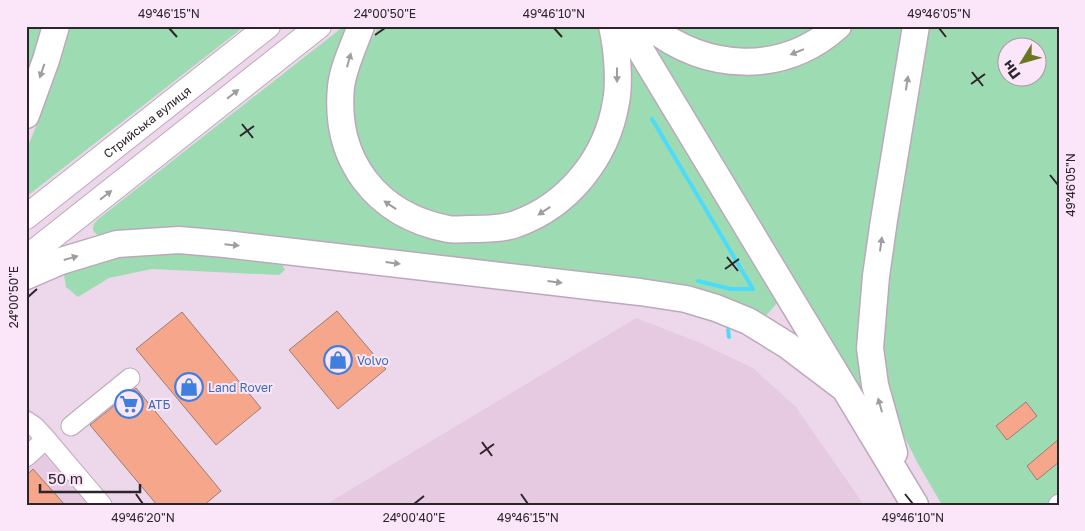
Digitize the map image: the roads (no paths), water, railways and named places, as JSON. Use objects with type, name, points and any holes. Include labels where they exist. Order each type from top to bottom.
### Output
[{"type":"highway","points":[[26,115],[56,26]]},
{"type":"highway","points":[[361,26],[350,54],[341,86],[341,118],[347,147],[355,166],[368,185],[384,201],[403,214],[450,230],[481,230],[514,225],[536,216],[556,203],[580,181],[597,157],[609,132],[617,101],[615,40],[612,26]]},
{"type":"highway","points":[[626,26],[909,495]]},
{"type":"highway","points":[[649,26],[681,47],[697,53],[725,60],[745,62],[785,57],[802,50],[838,26]]},
{"type":"highway","points":[[909,495],[875,385],[870,348],[876,276],[916,26]]},
{"type":"highway","points":[[26,276],[61,261],[117,244],[179,240],[640,292],[686,300],[716,308],[748,321],[786,345],[845,390]]},
{"type":"main road","name":"Стрийська вулиця","points":[[26,217],[268,26]]},
{"type":"main road","points":[[26,258],[319,26]]},
{"type":"lane","points":[[71,426],[130,378]]},
{"type":"lane","points":[[26,421],[35,427],[46,439],[102,505]]},
{"type":"lane","points":[[26,456],[46,439]]},
{"type":"lane","points":[[72,469],[93,505]]},
{"type":"waterway","points":[[652,119],[753,289],[731,289],[698,281]]},
{"type":"waterway","points":[[728,330],[729,337]]},
{"type":"place","name":"Volvo","points":[[338,360]]},
{"type":"place","name":"Land Rover","points":[[189,387]]},
{"type":"place","name":"АТБ","points":[[129,404]]}]
